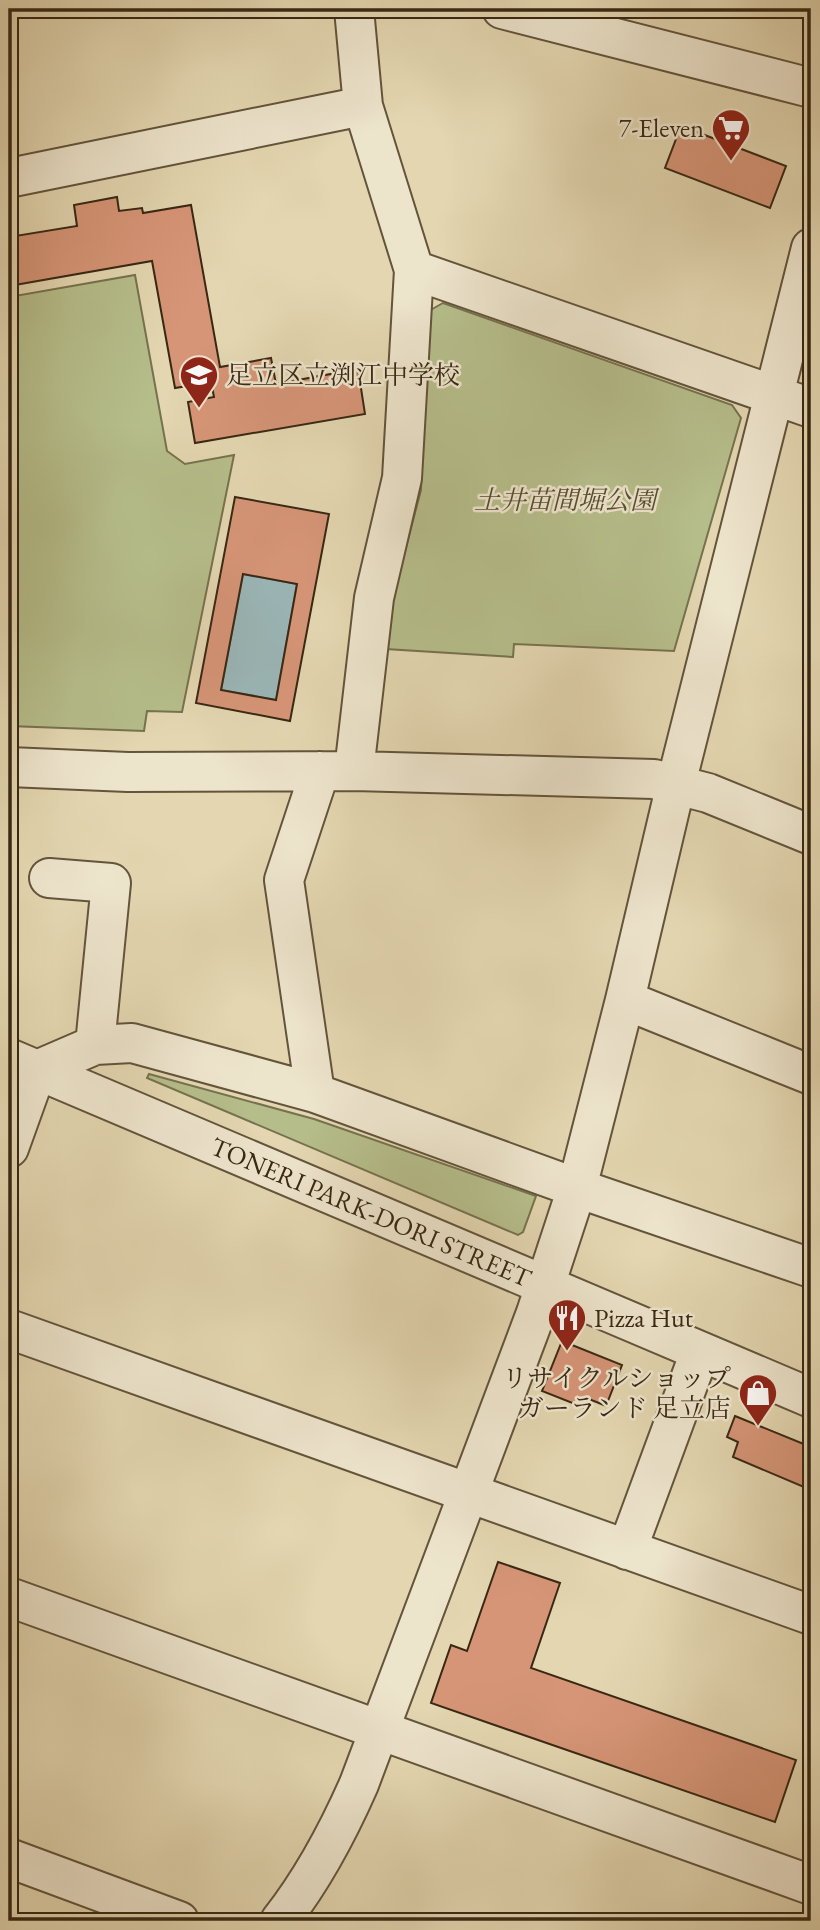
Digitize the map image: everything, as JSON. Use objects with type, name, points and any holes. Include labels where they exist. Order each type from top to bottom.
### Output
[{"type":"street","points":[[315,1093],[284,880],[337,771],[402,478],[414,270],[363,106],[354,9]]},
{"type":"street","points":[[502,9],[811,88]]},
{"type":"street","points":[[9,178],[363,106]]},
{"type":"street","points":[[280,1921],[304,1890],[333,1841],[381,1730],[545,1286],[577,1188],[811,248]]},
{"type":"street","points":[[414,270],[811,408]]},
{"type":"street","points":[[9,767],[128,772],[337,771],[654,779],[708,793],[811,835]]},
{"type":"street","points":[[49,878],[111,883],[96,1045]]},
{"type":"street","points":[[625,1000],[811,1076]]},
{"type":"street","points":[[9,1148],[23,1064],[96,1045],[132,1043],[315,1093],[577,1188],[811,1268]]},
{"type":"street","name":"TONERI PARK-DORI STREET","points":[[23,1064],[811,1398]]},
{"type":"street","points":[[9,1329],[811,1615]]},
{"type":"street","points":[[627,1550],[700,1352]]},
{"type":"street","points":[[9,1597],[811,1885]]},
{"type":"street","points":[[9,1857],[179,1921]]},
{"type":"green space","points":[[135,275],[167,451],[185,464],[234,455],[182,712],[147,711],[144,731],[9,726],[9,297]]},
{"type":"green space","name":"土井苗間堀公園","points":[[443,303],[732,405],[741,418],[674,651],[514,644],[513,657],[386,649],[390,608],[421,490],[427,312]]},
{"type":"green space","points":[[149,1074],[314,1119],[536,1196],[523,1232],[518,1235],[147,1078]]},
{"type":"water","points":[[243,574],[297,584],[276,700],[221,690]]},
{"type":"building","points":[[681,126],[786,166],[770,208],[665,168]]},
{"type":"building","points":[[117,197],[119,211],[142,208],[143,213],[191,205],[220,367],[271,358],[276,384],[358,369],[365,414],[195,443],[188,402],[214,397],[211,382],[175,388],[152,261],[9,286],[9,237],[77,226],[74,205]]},
{"type":"building","points":[[235,497],[329,514],[290,721],[196,703]],"holes":[[[243,574],[297,584],[276,700],[221,690]]]},
{"type":"building","points":[[562,1341],[622,1365],[606,1406],[589,1399],[585,1408],[542,1391]]},
{"type":"building","points":[[735,1416],[811,1447],[811,1490],[733,1457],[738,1442],[727,1437]]},
{"type":"building","points":[[498,1562],[560,1583],[531,1668],[796,1760],[775,1822],[431,1703],[451,1645],[467,1651]]},
{"type":"place","name":"7-Eleven","points":[[731,162]]},
{"type":"place","name":"足立区立渕江中学校","points":[[199,409]]},
{"type":"place","name":"Pizza Hut","points":[[567,1352]]},
{"type":"place","name":"リサイクルショップ ガーランド 足立店","points":[[758,1427]]}]
